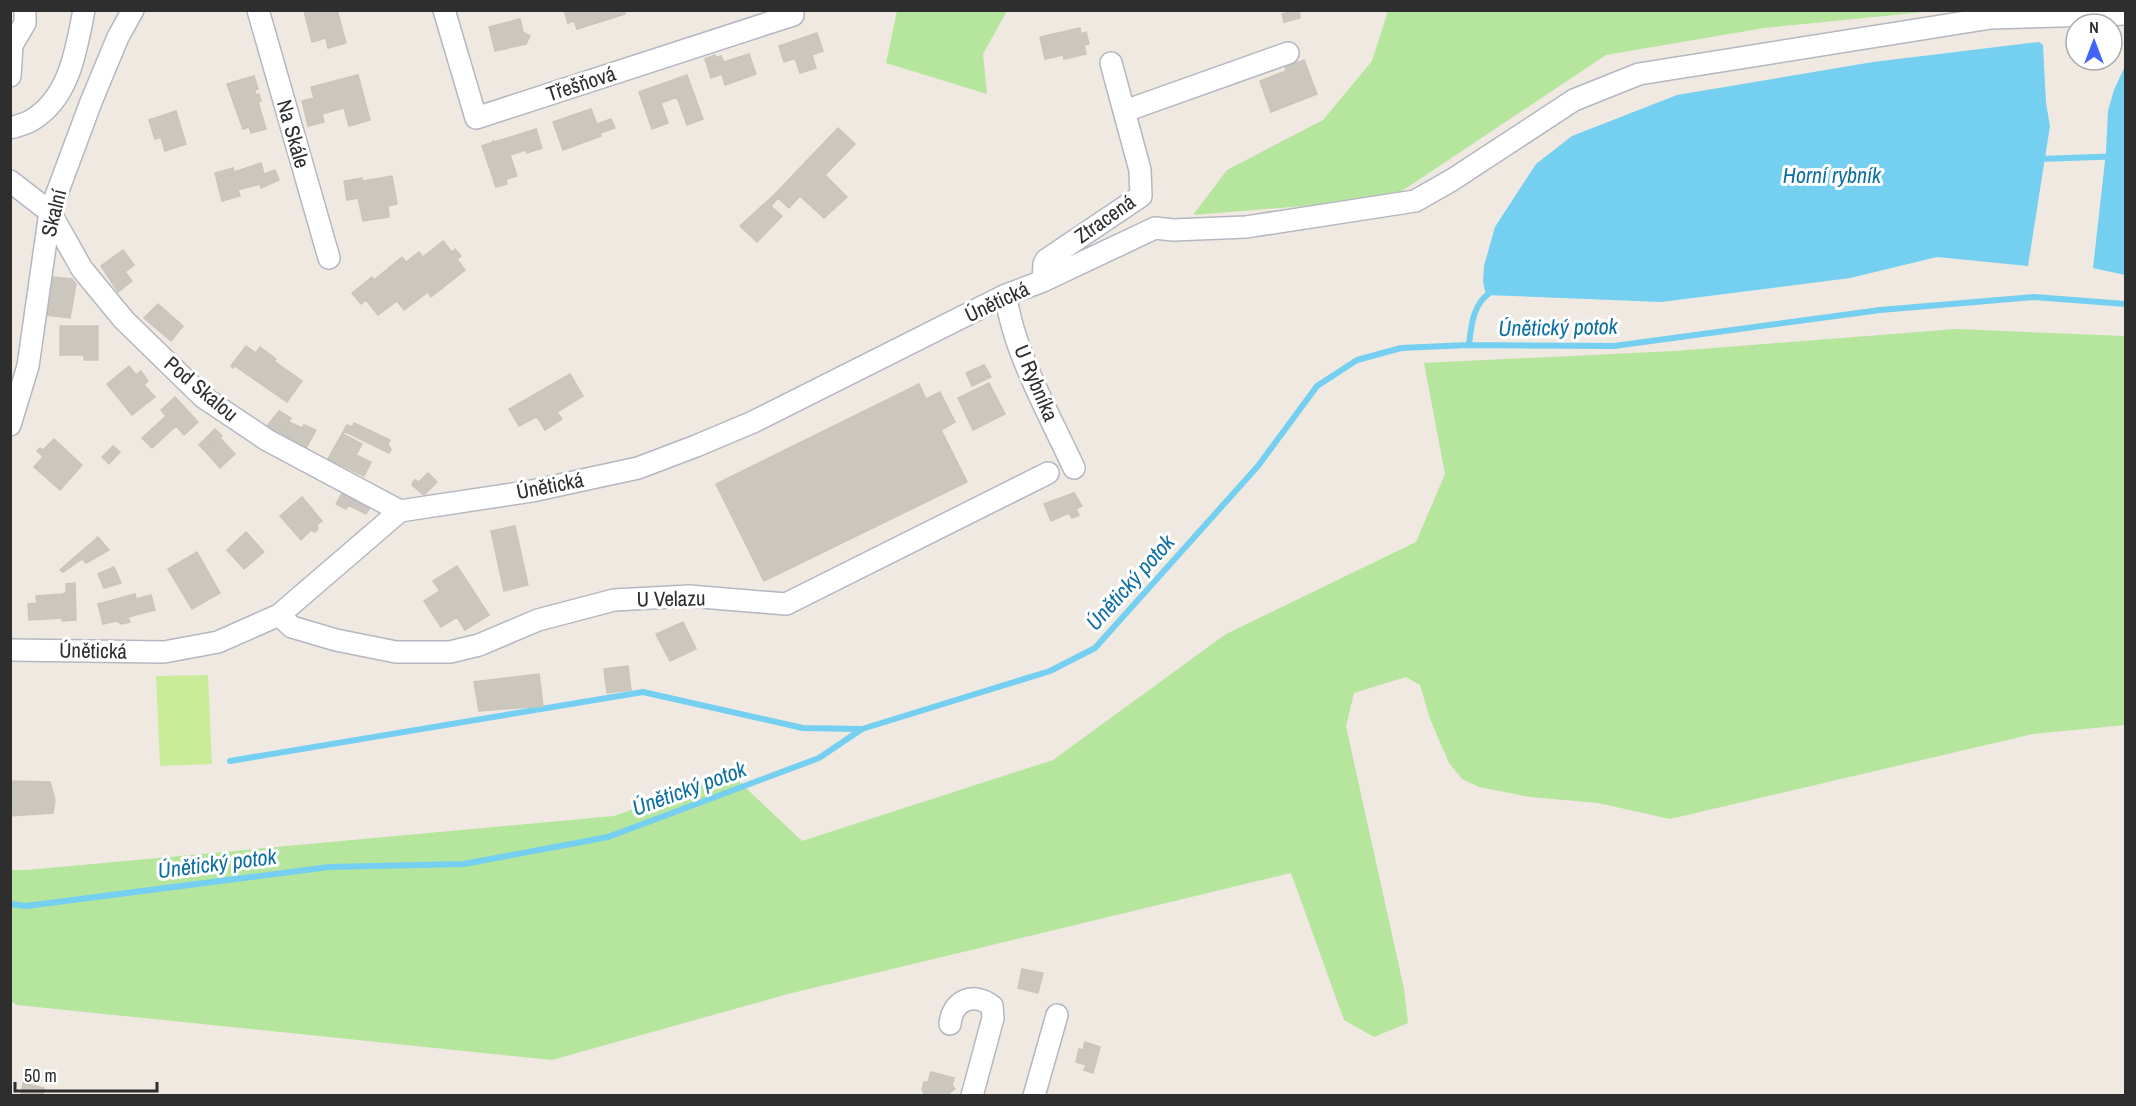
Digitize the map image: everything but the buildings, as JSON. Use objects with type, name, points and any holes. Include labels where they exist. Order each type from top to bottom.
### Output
[{"type":"street","points":[[10,76],[11,45],[25,23],[25,10]]},
{"type":"street","points":[[10,128],[33,120],[57,97],[74,61],[84,10]]},
{"type":"street","name":"Skalní","points":[[10,425],[28,366],[50,212],[91,102],[118,37],[133,10]]},
{"type":"street","name":"Na Skále","points":[[258,10],[328,258]]},
{"type":"street","name":"Třešňová","points":[[444,10],[476,118],[793,15]]},
{"type":"street","name":"Únětická","points":[[10,650],[164,652],[218,642],[279,615],[400,511],[532,491],[638,468],[753,422],[1006,295],[1043,281],[1155,228],[1173,230],[1246,227],[1415,201],[1452,180],[1574,100],[1639,74],[1991,18],[2126,14]]},
{"type":"street","points":[[1125,111],[1288,53]]},
{"type":"street","name":"Ztracená","points":[[1043,281],[1046,260],[1141,196],[1140,170],[1111,63]]},
{"type":"street","points":[[10,181],[50,212]]},
{"type":"street","name":"Pod Skalou","points":[[50,212],[82,269],[124,320],[203,397],[267,440],[400,511]]},
{"type":"street","name":"U Rybníka","points":[[1006,295],[1007,309],[1022,354],[1074,468]]},
{"type":"street","name":"U Velazu","points":[[279,615],[292,627],[336,640],[396,652],[450,652],[479,645],[538,620],[614,600],[689,596],[786,604],[1048,473]]},
{"type":"street","points":[[950,1024],[951,1013],[958,1005],[970,999],[984,1000],[992,1006],[993,1018],[972,1095]]},
{"type":"street","points":[[1034,1095],[1057,1015]]},
{"type":"green space","points":[[897,11],[1007,11],[983,54],[987,94],[886,63]]},
{"type":"green space","points":[[1388,11],[1935,11],[1764,28],[1606,55],[1390,199],[1193,215],[1227,170],[1323,120],[1372,61]]},
{"type":"green space","points":[[1956,329],[2125,336],[2125,725],[2033,734],[1670,819],[1598,803],[1530,797],[1479,787],[1462,779],[1449,763],[1430,719],[1420,685],[1406,677],[1354,693],[1346,726],[1404,989],[1408,1023],[1374,1037],[1344,1020],[1291,873],[788,994],[552,1060],[17,1005],[11,1001],[11,870],[614,816],[730,773],[802,841],[1053,760],[1226,634],[1416,542],[1445,474],[1424,363],[1675,351]]},
{"type":"green space","points":[[208,675],[212,764],[160,766],[156,676]]},
{"type":"water","name":"Horní rybník","points":[[2039,42],[2043,45],[2046,103],[2050,126],[2028,266],[1937,257],[1850,278],[1661,302],[1486,295],[1483,282],[1484,266],[1495,227],[1536,164],[1572,136],[1677,95],[1873,62]]},
{"type":"water","points":[[2125,66],[2125,275],[2093,268],[2106,152],[2108,111]]},
{"type":"waterway","points":[[2038,159],[2126,156]]},
{"type":"waterway","points":[[1469,345],[1472,323],[1477,309],[1480,302],[1491,292]]},
{"type":"waterway","name":"Únětický potok","points":[[10,904],[26,906],[329,867],[464,864],[608,837],[819,758],[862,729],[1050,671],[1095,648],[1258,466],[1317,386],[1357,360],[1401,348],[1469,345],[1614,346],[1880,310],[2034,297],[2126,304]]},
{"type":"waterway","points":[[230,761],[643,692],[803,728],[861,729]]}]
